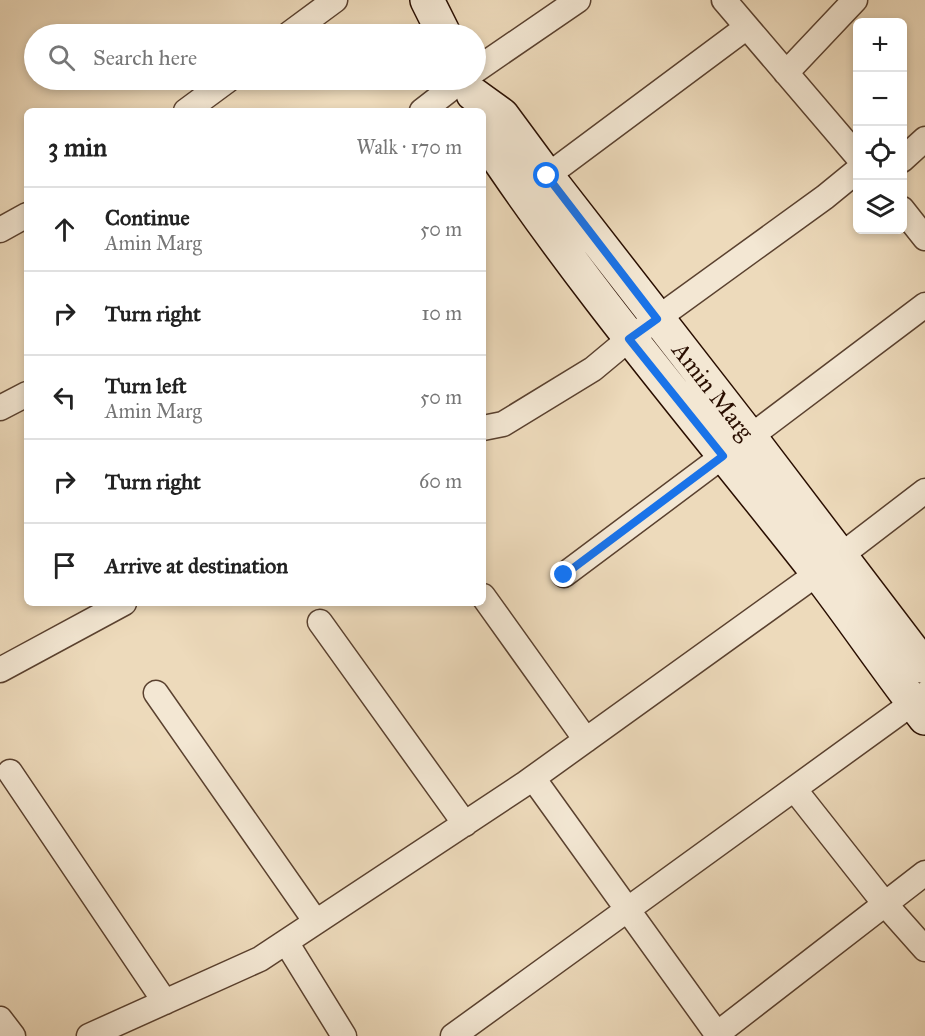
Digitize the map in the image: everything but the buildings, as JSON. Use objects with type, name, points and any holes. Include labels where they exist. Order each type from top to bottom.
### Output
[{"type":"main road","points":[[427,0],[439,24]]},
{"type":"main road","name":"Amin Marg","points":[[473,90],[502,115],[750,437],[829,565],[921,705]]},
{"type":"main road","name":"Amin Marg","points":[[486,141],[522,195],[629,339],[723,456],[925,667]]},
{"type":"street","points":[[303,24],[335,0]]},
{"type":"street","points":[[486,74],[578,0]]},
{"type":"street","points":[[724,0],[853,151]]},
{"type":"street","points":[[786,73],[855,0]]},
{"type":"street","points":[[547,176],[747,27]]},
{"type":"street","points":[[190,108],[214,90]]},
{"type":"street","points":[[428,108],[464,90]]},
{"type":"street","points":[[907,156],[925,139]]},
{"type":"street","points":[[486,427],[503,424],[593,369],[629,339],[825,197],[853,174]]},
{"type":"street","points":[[907,214],[925,238]]},
{"type":"street","points":[[0,230],[24,217]]},
{"type":"street","points":[[750,437],[925,305]]},
{"type":"street","points":[[0,408],[24,398]]},
{"type":"street","points":[[564,575],[723,456]]},
{"type":"street","points":[[89,1036],[260,959],[533,778],[829,565],[925,491]]},
{"type":"street","points":[[486,600],[586,740]]},
{"type":"street","points":[[0,670],[118,606]]},
{"type":"street","points":[[320,622],[465,824]]},
{"type":"street","points":[[156,693],[316,922]]},
{"type":"street","points":[[453,1036],[795,790],[921,705]]},
{"type":"street","points":[[10,772],[165,1002]]},
{"type":"street","points":[[533,778],[716,1035],[925,873]]},
{"type":"street","points":[[795,790],[885,904],[925,949]]},
{"type":"street","points":[[286,942],[344,1036]]},
{"type":"street","points":[[0,1018],[13,1036]]},
{"type":"route","points":[[547,176],[657,319],[629,339],[723,456],[564,575]]}]
